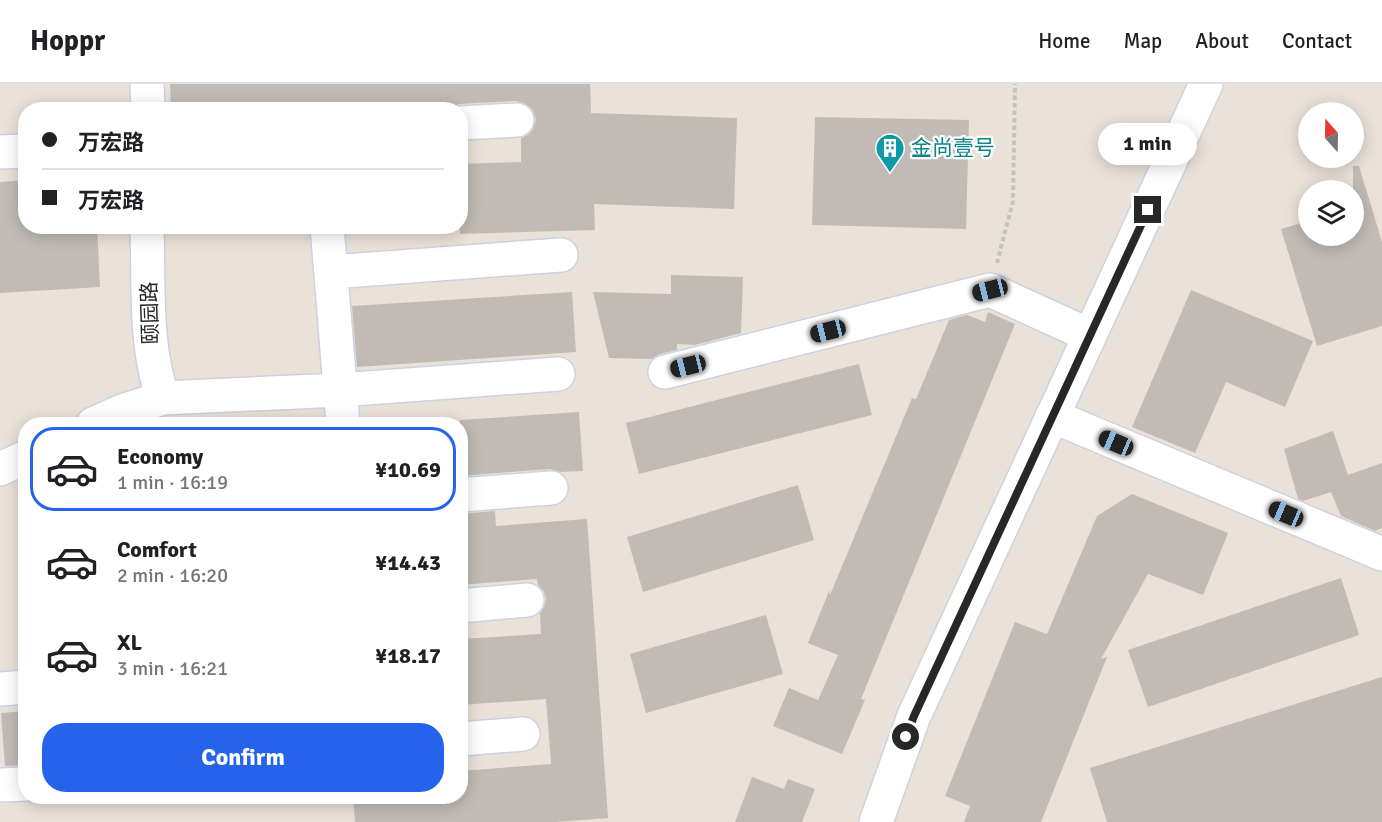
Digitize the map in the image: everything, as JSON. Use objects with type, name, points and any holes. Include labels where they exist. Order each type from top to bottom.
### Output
[{"type":"street","points":[[147,84],[148,102]]},
{"type":"street","points":[[876,822],[914,716],[1206,84]]},
{"type":"street","points":[[468,123],[517,120]]},
{"type":"street","points":[[0,152],[18,151]]},
{"type":"street","name":"颐园路","points":[[147,234],[152,353],[163,398]]},
{"type":"street","points":[[328,234],[342,417]]},
{"type":"street","points":[[331,272],[561,255]]},
{"type":"street","points":[[665,372],[990,290],[1089,335]]},
{"type":"street","points":[[109,417],[163,398],[340,390],[558,374]]},
{"type":"street","points":[[1052,416],[1382,554]]},
{"type":"street","points":[[0,469],[18,461]]},
{"type":"street","points":[[468,494],[551,488]]},
{"type":"street","points":[[468,605],[527,600]]},
{"type":"street","points":[[0,689],[18,688]]},
{"type":"street","points":[[468,738],[523,734]]},
{"type":"street","points":[[0,785],[18,784]]},
{"type":"path","points":[[990,290],[1013,201],[1015,84]]},
{"type":"building","points":[[170,84],[590,84],[591,113],[737,118],[734,209],[594,204],[595,230],[468,234],[468,164],[521,162],[521,138],[533,129],[536,120],[533,110],[526,104],[516,101],[468,104],[171,102]]},
{"type":"building","name":"金尚壹号","points":[[815,117],[969,120],[966,229],[812,225]]},
{"type":"building","points":[[1353,168],[1360,168],[1363,180],[1353,180]]},
{"type":"building","points":[[18,181],[18,234],[97,234],[100,287],[0,293],[0,182]]},
{"type":"building","points":[[1364,183],[1382,242],[1382,326],[1317,346],[1281,229],[1298,224],[1298,246],[1364,246]]},
{"type":"building","points":[[671,275],[743,277],[741,333],[695,345],[677,344],[677,350],[651,359],[609,358],[593,292],[671,294]]},
{"type":"building","points":[[1191,290],[1313,341],[1285,407],[1226,382],[1195,453],[1132,427]]},
{"type":"building","points":[[572,292],[576,352],[357,367],[352,306]]},
{"type":"building","points":[[988,312],[1015,324],[861,699],[865,700],[842,754],[773,726],[789,688],[818,700],[838,655],[808,643],[912,398],[916,399],[949,320],[967,315],[985,322]]},
{"type":"building","points":[[859,364],[872,415],[639,474],[626,423]]},
{"type":"building","points":[[579,412],[583,471],[560,472],[550,469],[468,475],[468,419]]},
{"type":"building","points":[[1333,431],[1348,475],[1382,463],[1382,528],[1375,531],[1341,516],[1331,492],[1303,501],[1298,499],[1284,449]]},
{"type":"building","points":[[798,485],[814,540],[643,592],[627,537]]},
{"type":"building","points":[[1132,494],[1228,533],[1203,595],[1148,574],[1101,659],[1107,657],[1041,822],[964,822],[970,806],[945,796],[1015,622],[1047,634],[1097,516]]},
{"type":"building","points":[[495,511],[496,526],[587,519],[608,818],[556,822],[355,822],[354,804],[468,804],[468,770],[551,764],[546,699],[468,704],[468,639],[541,634],[540,613],[546,599],[537,579],[468,584],[468,513]]},
{"type":"building","points":[[1341,578],[1359,635],[1148,707],[1128,650]]},
{"type":"building","points":[[766,615],[783,674],[646,713],[630,654]]},
{"type":"building","points":[[1382,677],[1382,822],[1107,822],[1090,768]]},
{"type":"building","points":[[18,712],[18,765],[5,766],[1,713]]},
{"type":"building","points":[[752,777],[784,789],[788,779],[815,789],[802,822],[735,822]]},
{"type":"place","name":"金尚壹号","points":[[890,174]]},
{"type":"route","points":[[906,737],[1148,210]]}]
